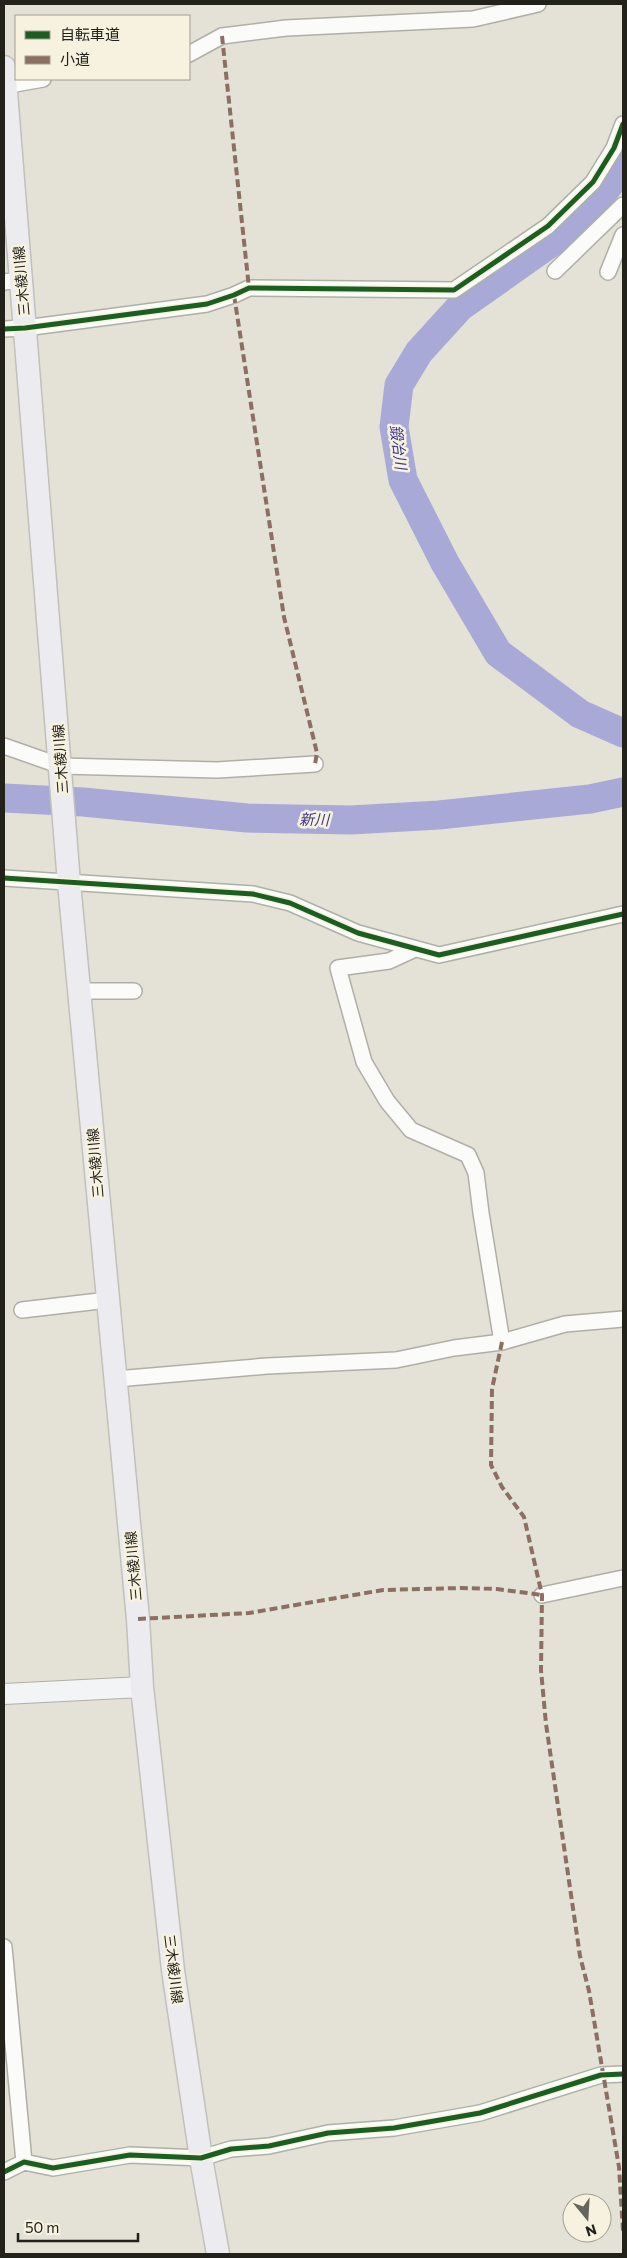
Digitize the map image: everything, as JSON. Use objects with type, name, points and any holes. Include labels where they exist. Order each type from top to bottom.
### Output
[{"type":"main road","name":"三木綾川線","points":[[4,80],[15,329],[62,774],[69,883],[138,1619],[142,1687],[173,1970],[201,2158],[218,2254]]},
{"type":"street","points":[[190,53],[222,36],[286,28],[473,19],[538,4]]},
{"type":"street","points":[[15,329],[207,304],[249,288],[454,290],[548,226],[593,182],[614,148],[623,124]]},
{"type":"street","points":[[555,271],[623,205]]},
{"type":"street","points":[[608,272],[623,235]]},
{"type":"street","points":[[4,746],[62,774],[217,770],[315,764]]},
{"type":"street","points":[[4,878],[253,894],[290,903],[358,933],[439,955],[623,914]]},
{"type":"street","points":[[415,949],[389,961],[338,968],[364,1062],[387,1101],[411,1130],[468,1155],[476,1173],[502,1342]]},
{"type":"street","points":[[79,991],[134,992]]},
{"type":"street","points":[[22,1310],[108,1300]]},
{"type":"street","points":[[116,1379],[267,1366],[396,1360],[454,1348],[502,1342],[565,1324],[623,1319]]},
{"type":"street","points":[[542,1595],[623,1578]]},
{"type":"street","points":[[4,1694],[142,1687]]},
{"type":"street","points":[[4,1947],[10,2086],[24,2162]]},
{"type":"street","points":[[4,2172],[24,2162],[53,2168],[130,2155],[201,2158],[231,2149],[269,2146],[328,2133],[394,2128],[480,2113],[601,2075],[623,2074]]},
{"type":"waterway","name":"鍛冶川","points":[[623,166],[583,220],[460,307],[419,352],[399,385],[394,427],[403,480],[445,563],[498,653],[580,714],[623,733]]},
{"type":"waterway","name":"新川","points":[[4,798],[83,802],[247,818],[351,820],[439,815],[590,799],[623,792]]},
{"type":"marked path","points":[[222,36],[249,288]]},
{"type":"marked path","points":[[234,295],[284,617],[317,753],[315,764]]},
{"type":"marked path","points":[[502,1342],[492,1389],[491,1465],[502,1487],[524,1517],[542,1595],[541,1670],[546,1724],[580,1956],[589,1991],[619,2167],[623,2231]]},
{"type":"marked path","points":[[138,1619],[249,1613],[383,1590],[497,1589],[542,1595]]},
{"type":"cycle path","points":[[4,329],[25,328],[207,304],[249,288],[454,290],[548,226],[593,182],[614,148],[623,124]]},
{"type":"cycle path","points":[[4,878],[253,894],[290,903],[358,933],[439,955],[623,914]]},
{"type":"cycle path","points":[[4,2172],[24,2162],[53,2168],[130,2155],[201,2158],[231,2149],[269,2146],[328,2133],[394,2128],[480,2113],[601,2075],[623,2074]]}]
